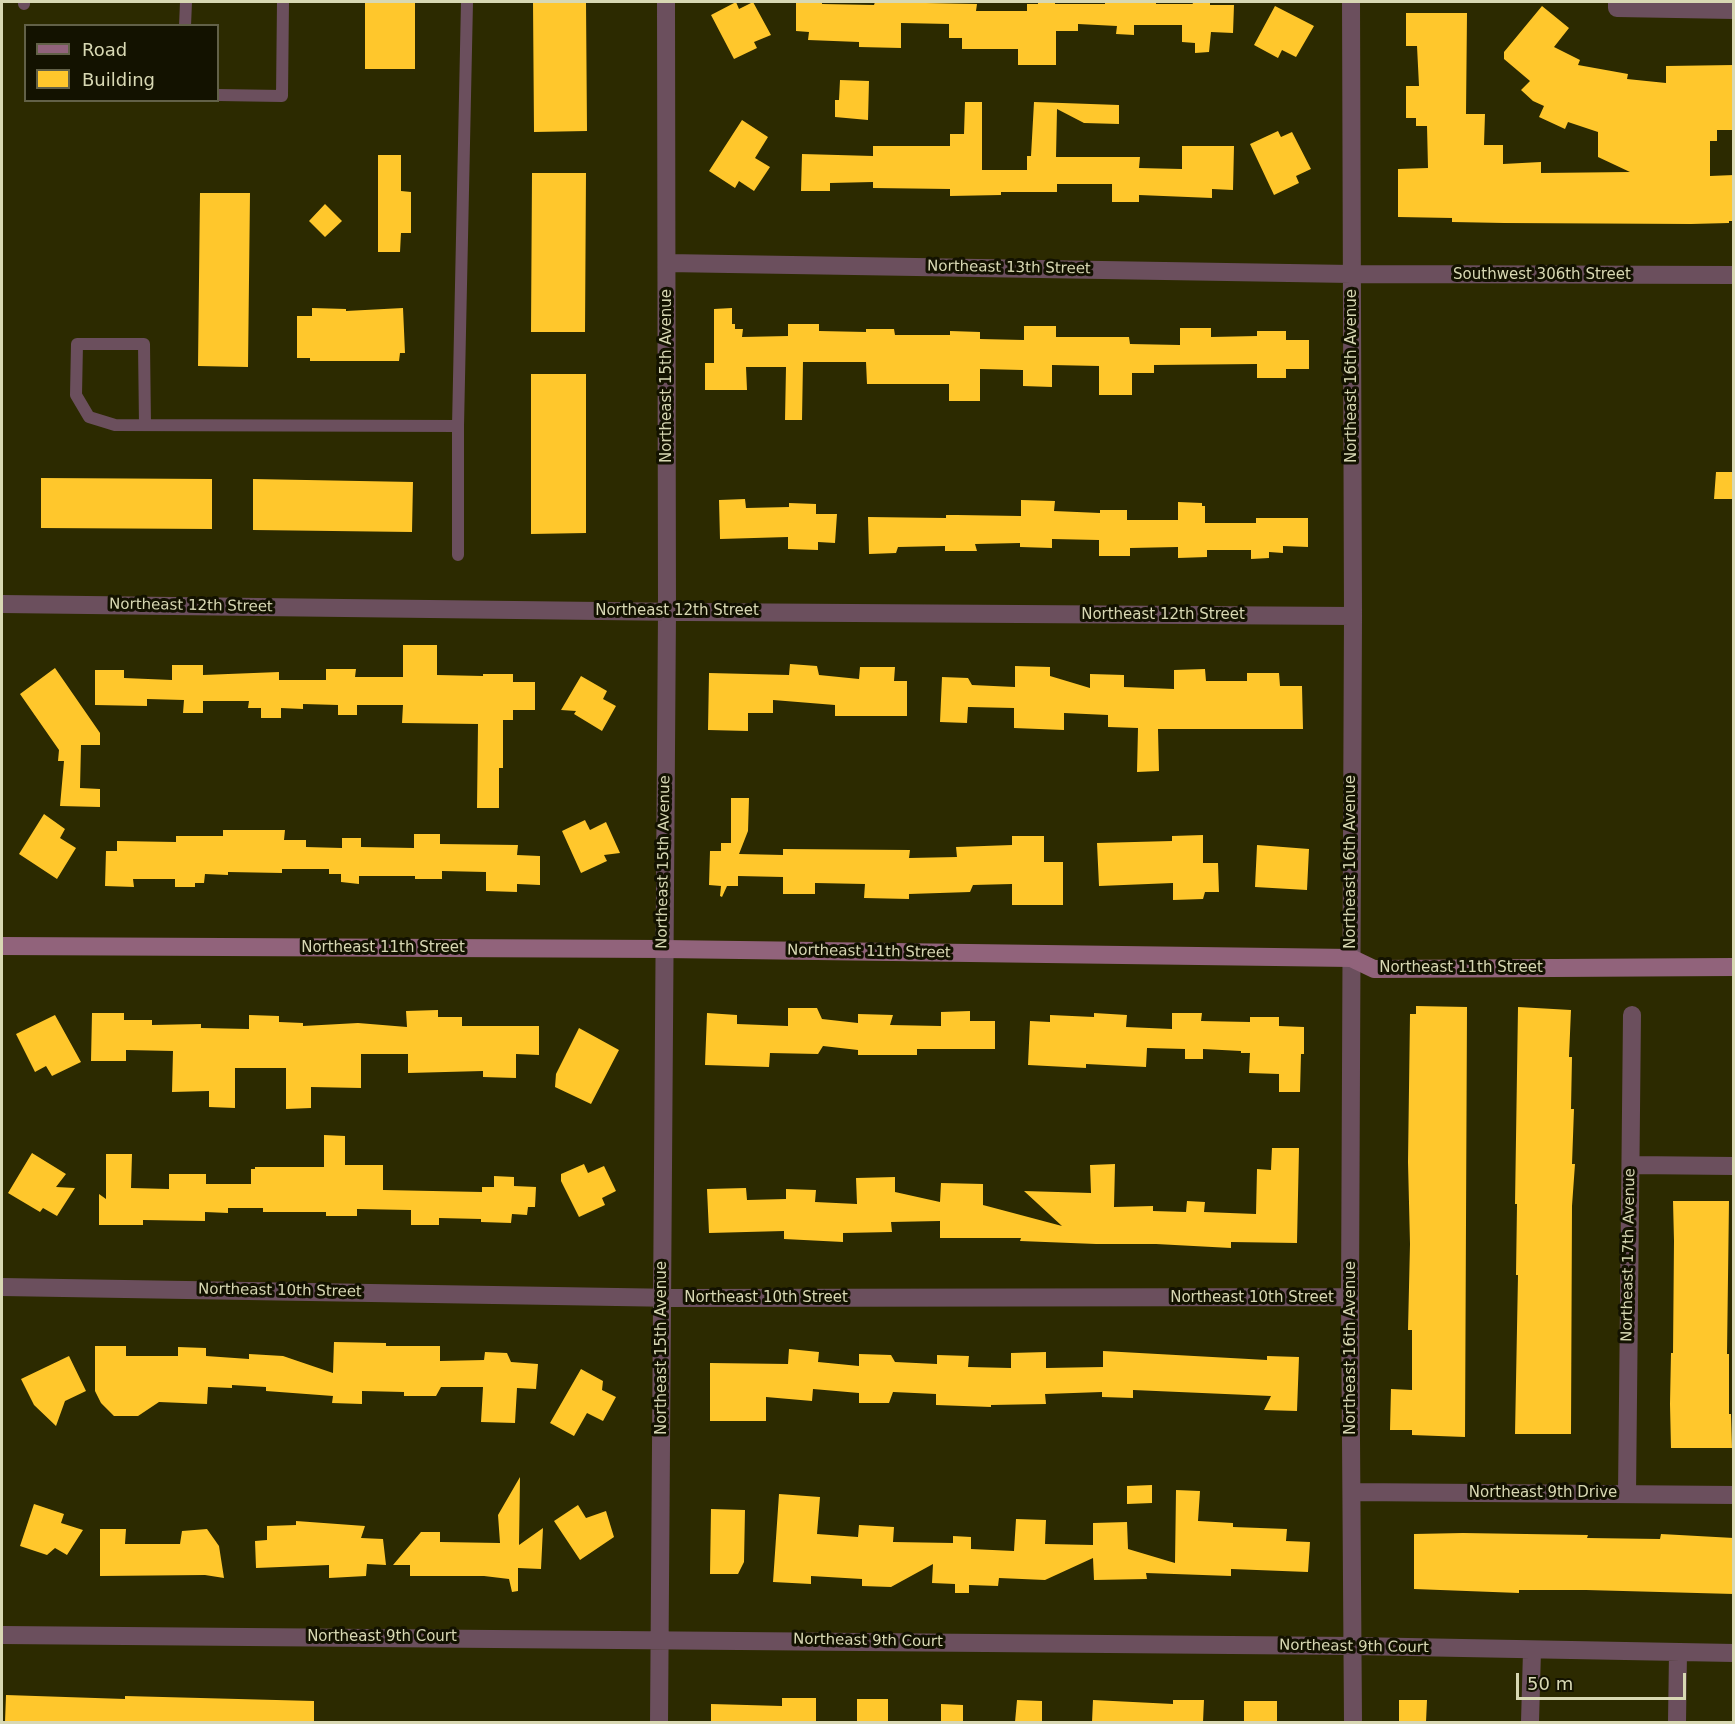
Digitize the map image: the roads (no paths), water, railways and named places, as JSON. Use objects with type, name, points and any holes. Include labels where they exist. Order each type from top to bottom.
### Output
[{"type":"street","name":"Northeast 15th Avenue","points":[[659,1722],[667,611],[666,2]]},
{"type":"street","name":"Northeast 16th Avenue","points":[[1351,2],[1353,616],[1350,1297],[1353,1722]]},
{"type":"street","points":[[1617,5],[1734,10]]},
{"type":"street","name":"Northeast 13th Street","points":[[667,263],[1351,274]]},
{"type":"street","name":"Southwest 306th Street","points":[[1351,274],[1734,275]]},
{"type":"street","name":"Northeast 12th Street","points":[[2,604],[1353,616]]},
{"type":"street","name":"Northeast 11th Street","points":[[2,946],[663,949],[1351,958],[1374,969],[1734,967]]},
{"type":"street","name":"Northeast 17th Avenue","points":[[1627,1494],[1632,1015]]},
{"type":"street","points":[[1630,1165],[1734,1166]]},
{"type":"street","name":"Northeast 10th Street","points":[[2,1287],[663,1298],[1350,1297]]},
{"type":"street","name":"Northeast 9th Drive","points":[[1352,1492],[1734,1495]]},
{"type":"street","name":"Northeast 9th Court","points":[[2,1635],[1354,1646],[1734,1653]]},
{"type":"street","points":[[1530,1722],[1532,1651]]},
{"type":"street","points":[[1677,1722],[1678,1653]]},
{"type":"lane","points":[[185,24],[186,2]]},
{"type":"lane","points":[[219,95],[282,96],[283,2]]},
{"type":"lane","points":[[458,555],[458,426],[466,2]]},
{"type":"lane","points":[[145,425],[144,344],[77,344],[76,395],[89,417],[115,425],[458,426]]}]
